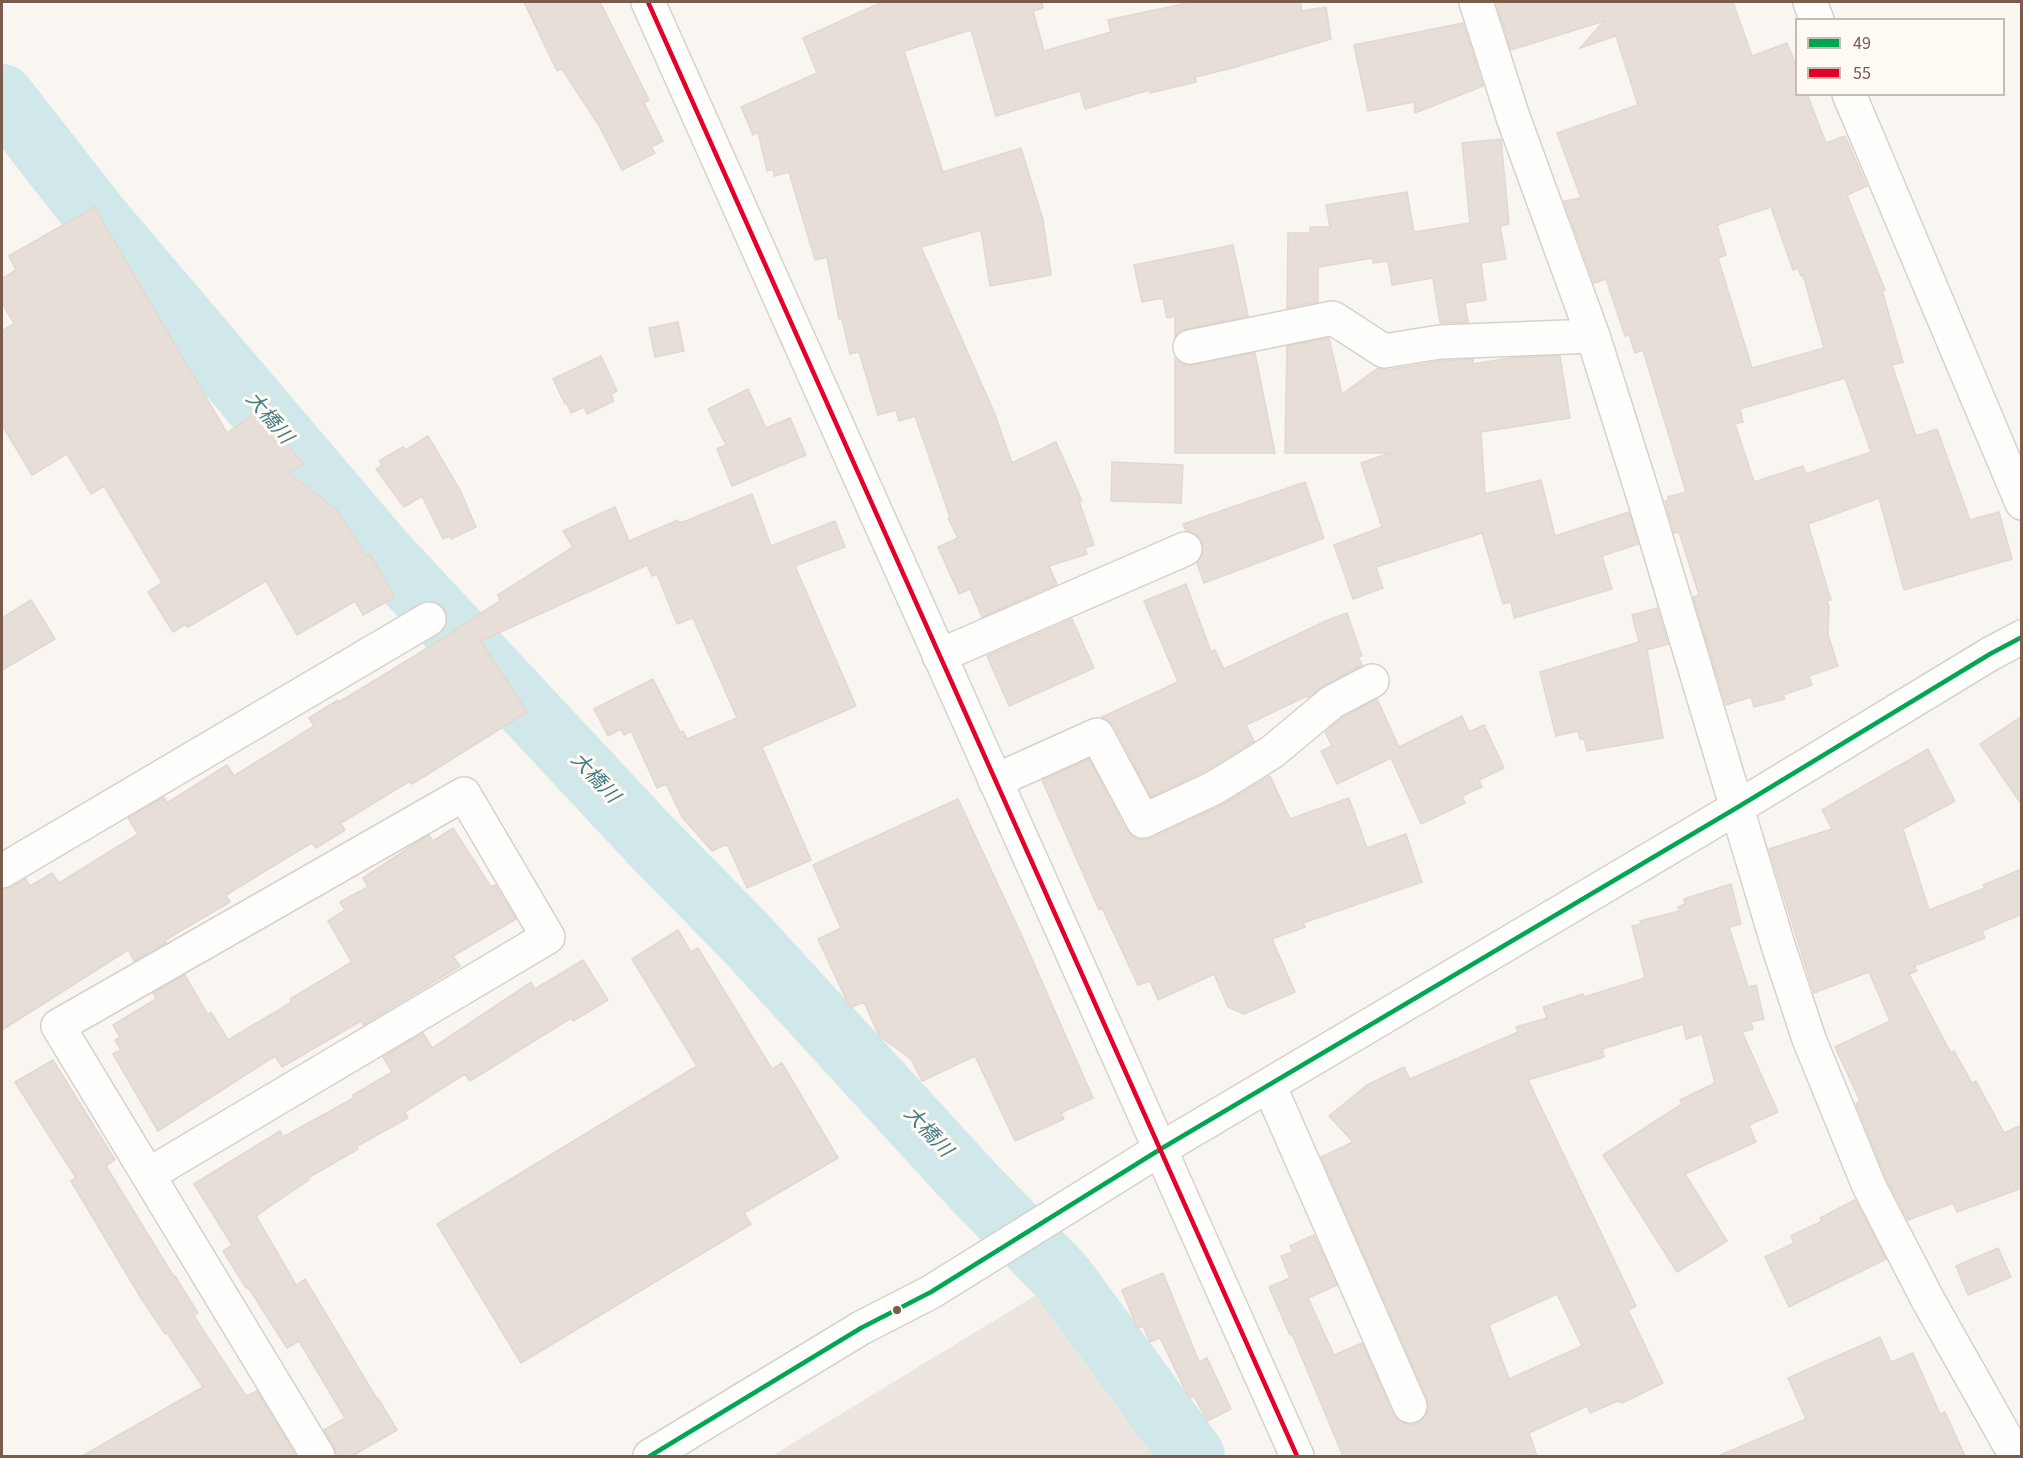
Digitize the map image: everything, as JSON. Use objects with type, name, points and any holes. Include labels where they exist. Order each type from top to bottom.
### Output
[{"type":"street","points":[[648,2],[1297,1456]]},
{"type":"street","points":[[1476,2],[1514,117],[1593,336],[1738,807],[1778,945],[1809,1039],[1869,1186],[1928,1300],[2016,1456]]},
{"type":"street","points":[[1810,2],[1816,18]]},
{"type":"street","points":[[1850,96],[2022,503]]},
{"type":"street","points":[[1190,347],[1333,318],[1384,351],[1440,342],[1593,336]]},
{"type":"street","points":[[939,656],[1185,549]]},
{"type":"street","points":[[2,871],[429,619]]},
{"type":"street","points":[[650,1456],[861,1328],[931,1292],[1159,1150],[2022,637]]},
{"type":"street","points":[[995,781],[1097,735],[1143,821],[1224,782],[1272,752],[1332,702],[1372,681]]},
{"type":"street","points":[[148,1175],[548,937],[464,794],[58,1026],[148,1175],[318,1456]]},
{"type":"street","points":[[1269,1085],[1410,1406]]},
{"type":"shaded area","points":[[1056,1283],[1198,1444],[1204,1456],[772,1456]]},
{"type":"building","points":[[524,2],[600,2],[649,100],[644,103],[663,141],[651,147],[655,153],[622,170],[598,124],[562,69],[557,71]]},
{"type":"building","points":[[882,2],[1042,2],[1043,8],[1033,11],[1044,51],[1111,32],[1108,20],[1192,2],[1300,2],[1302,11],[1326,7],[1331,39],[1195,77],[1196,82],[1150,93],[1149,90],[1085,109],[1080,91],[996,116],[971,30],[904,51],[943,172],[1021,148],[1043,220],[1051,275],[990,286],[981,230],[921,247],[994,412],[1012,463],[1056,442],[1082,501],[1079,501],[1094,545],[1085,548],[1087,554],[1049,566],[1057,584],[982,617],[970,589],[959,594],[938,547],[958,538],[948,518],[950,517],[915,416],[899,421],[896,410],[878,415],[859,352],[850,354],[842,319],[839,319],[827,257],[815,260],[789,172],[774,176],[773,169],[767,171],[758,132],[753,135],[741,107],[817,73],[803,38]]},
{"type":"building","points":[[1496,2],[1733,2],[1752,56],[1787,43],[1795,62],[1795,96],[1808,96],[1826,143],[1845,136],[1867,186],[1847,195],[1885,290],[1882,291],[1903,362],[1892,365],[1916,436],[1937,429],[1970,520],[1999,512],[2012,559],[1904,590],[1879,498],[1808,524],[1831,600],[1827,601],[1829,607],[1828,635],[1838,666],[1809,676],[1812,685],[1783,695],[1785,699],[1754,707],[1751,697],[1726,705],[1693,597],[1699,595],[1679,532],[1674,533],[1665,501],[1669,500],[1668,497],[1686,492],[1643,350],[1635,353],[1629,335],[1625,336],[1606,279],[1594,283],[1564,201],[1581,198],[1557,133],[1638,105],[1616,36],[1580,48],[1604,21],[1511,50]],"holes":[[[1771,207],[1793,270],[1798,268],[1801,276],[1803,275],[1824,348],[1752,368],[1718,258],[1726,255],[1717,225]],[[1845,378],[1871,452],[1806,474],[1803,466],[1754,482],[1735,424],[1743,422],[1740,409]]]},
{"type":"building","points":[[1463,23],[1483,86],[1415,113],[1414,102],[1368,111],[1354,45]]},
{"type":"building","points":[[1501,139],[1509,224],[1500,226],[1506,259],[1481,263],[1486,300],[1465,303],[1468,322],[1440,323],[1433,278],[1392,285],[1388,261],[1373,263],[1373,258],[1318,267],[1318,302],[1287,308],[1288,233],[1310,233],[1310,227],[1330,227],[1326,205],[1407,192],[1414,232],[1470,223],[1462,143]]},
{"type":"building","points":[[96,206],[104,224],[227,433],[258,411],[304,464],[289,473],[337,510],[366,556],[370,554],[395,597],[363,615],[355,601],[297,635],[266,581],[188,627],[186,624],[173,632],[148,592],[162,583],[104,486],[91,494],[67,454],[32,475],[2,425],[2,331],[14,324],[2,303],[2,279],[16,270],[9,256]]},
{"type":"building","points":[[1233,245],[1248,316],[1186,329],[1175,337],[1175,316],[1167,318],[1163,298],[1142,302],[1134,265]]},
{"type":"building","points":[[678,322],[684,351],[655,357],[649,328]]},
{"type":"building","points":[[1329,338],[1342,394],[1378,368],[1387,370],[1442,361],[1473,359],[1473,364],[1511,358],[1560,356],[1570,418],[1481,432],[1485,494],[1541,480],[1555,536],[1629,512],[1638,544],[1602,556],[1612,589],[1514,618],[1511,602],[1503,604],[1482,533],[1376,567],[1383,588],[1353,599],[1334,545],[1382,527],[1361,463],[1390,453],[1285,453],[1287,346]]},
{"type":"building","points":[[1255,353],[1275,453],[1175,453],[1175,358],[1184,365],[1193,365]]},
{"type":"building","points":[[601,356],[617,391],[611,394],[614,401],[587,414],[584,407],[571,413],[553,379]]},
{"type":"building","points":[[748,389],[766,428],[790,418],[806,455],[732,486],[717,449],[726,445],[708,409]]},
{"type":"building","points":[[428,436],[461,492],[476,527],[451,539],[449,536],[443,539],[422,496],[404,507],[376,469],[382,465],[379,461],[403,447],[406,450]]},
{"type":"building","points":[[1112,462],[1183,465],[1181,503],[1111,501]]},
{"type":"building","points":[[1305,482],[1324,538],[1204,583],[1197,563],[1203,552],[1202,542],[1196,534],[1186,531],[1183,524]]},
{"type":"building","points":[[752,494],[771,546],[835,521],[845,547],[795,566],[856,706],[762,747],[811,860],[747,888],[727,844],[712,851],[682,817],[666,784],[657,788],[631,731],[624,735],[621,729],[608,736],[594,709],[653,679],[680,732],[683,731],[687,739],[737,718],[693,618],[677,624],[657,574],[652,576],[647,565],[481,641],[527,712],[412,784],[410,781],[341,823],[345,830],[316,848],[312,843],[226,895],[230,902],[172,936],[165,941],[166,943],[134,961],[128,950],[2,1030],[2,890],[26,879],[30,886],[52,873],[59,883],[138,834],[128,818],[164,797],[167,803],[227,765],[234,776],[314,726],[309,718],[413,657],[500,601],[498,595],[573,547],[563,531],[615,507],[629,541],[678,520],[679,523],[688,520]]},
{"type":"building","points":[[1186,584],[1211,652],[1215,650],[1224,669],[1347,613],[1362,656],[1358,657],[1362,665],[1323,686],[1308,698],[1307,696],[1246,725],[1254,741],[1205,771],[1151,797],[1114,726],[1102,717],[1178,682],[1144,601]]},
{"type":"building","points":[[31,600],[55,639],[2,670],[2,618]]},
{"type":"building","points":[[1657,608],[1668,644],[1647,650],[1663,738],[1587,751],[1584,739],[1580,739],[1578,731],[1556,736],[1540,672],[1639,642],[1632,615]]},
{"type":"building","points":[[1072,619],[1094,668],[1009,706],[987,656]]},
{"type":"building","points":[[1377,699],[1399,747],[1462,716],[1469,732],[1484,725],[1504,768],[1479,780],[1482,787],[1462,796],[1465,803],[1421,824],[1391,758],[1337,784],[1321,751],[1332,746],[1325,732],[1342,718]]},
{"type":"building","points":[[2022,716],[2022,805],[1980,744]]},
{"type":"building","points":[[1928,749],[1955,801],[1903,829],[1929,910],[1985,888],[1983,885],[2022,869],[2022,914],[1982,931],[1985,938],[1914,966],[1917,971],[1909,974],[1951,1053],[1954,1051],[1972,1083],[1976,1081],[2004,1133],[2022,1125],[2022,1188],[1957,1212],[1953,1203],[1908,1220],[1886,1178],[1856,1104],[1860,1101],[1835,1047],[1890,1021],[1869,972],[1814,993],[1769,849],[1832,829],[1822,810]]},
{"type":"building","points":[[1089,759],[1126,830],[1133,837],[1142,840],[1151,838],[1222,805],[1270,776],[1290,819],[1349,798],[1367,848],[1406,834],[1422,882],[1303,923],[1305,927],[1272,939],[1295,992],[1244,1014],[1228,1007],[1214,974],[1158,1000],[1150,981],[1138,985],[1102,908],[1099,910],[1042,780]]},
{"type":"building","points":[[958,799],[1021,934],[1093,1098],[1061,1113],[1064,1119],[1015,1141],[975,1056],[922,1081],[911,1059],[879,1036],[864,1002],[850,1008],[818,939],[841,928],[813,865]]},
{"type":"building","points":[[453,828],[491,887],[495,885],[516,919],[453,956],[460,966],[363,1025],[361,1021],[282,1067],[275,1056],[158,1131],[113,1054],[121,1050],[115,1040],[120,1037],[113,1025],[156,999],[153,993],[185,975],[208,1015],[211,1012],[228,1040],[292,1002],[290,999],[352,962],[328,921],[345,910],[340,902],[368,887],[363,878],[416,843],[429,835],[433,841]]},
{"type":"building","points":[[1731,884],[1741,924],[1729,927],[1748,987],[1756,985],[1764,1019],[1751,1022],[1753,1029],[1742,1032],[1778,1112],[1749,1125],[1756,1142],[1685,1174],[1727,1241],[1677,1272],[1603,1155],[1682,1104],[1680,1100],[1715,1083],[1702,1034],[1686,1039],[1683,1024],[1602,1049],[1604,1057],[1528,1080],[1636,1306],[1628,1310],[1663,1383],[1622,1403],[1620,1400],[1590,1413],[1587,1406],[1529,1433],[1537,1456],[1343,1456],[1292,1334],[1290,1335],[1269,1287],[1290,1278],[1281,1256],[1293,1252],[1290,1246],[1314,1235],[1337,1285],[1308,1298],[1334,1355],[1362,1343],[1393,1414],[1399,1421],[1409,1425],[1418,1423],[1425,1417],[1429,1407],[1321,1157],[1353,1142],[1329,1116],[1367,1085],[1404,1067],[1410,1079],[1518,1032],[1516,1027],[1547,1018],[1543,1007],[1645,978],[1632,926],[1641,924],[1640,921],[1679,911],[1678,907],[1685,904],[1684,899]],"holes":[[[1557,1294],[1582,1346],[1509,1379],[1489,1325]]]},
{"type":"building","points":[[678,930],[691,952],[698,948],[772,1069],[782,1063],[838,1158],[744,1213],[751,1224],[521,1363],[437,1224],[697,1066],[632,959]]},
{"type":"building","points":[[583,960],[608,1000],[573,1021],[571,1018],[470,1081],[465,1074],[405,1112],[408,1118],[357,1146],[358,1149],[308,1178],[309,1180],[256,1216],[296,1285],[305,1279],[397,1430],[352,1456],[337,1456],[324,1430],[345,1418],[299,1341],[287,1348],[248,1287],[246,1288],[223,1251],[232,1245],[194,1184],[280,1131],[283,1137],[354,1098],[353,1095],[392,1072],[383,1057],[423,1033],[432,1048],[531,982],[535,989]]},
{"type":"building","points":[[53,1060],[115,1160],[106,1166],[198,1313],[194,1316],[246,1396],[257,1391],[296,1456],[82,1456],[203,1387],[141,1298],[71,1181],[76,1178],[15,1082]]},
{"type":"building","points":[[1855,1200],[1886,1259],[1789,1307],[1765,1257],[1794,1243],[1791,1236],[1822,1221],[1820,1218]]},
{"type":"building","points":[[1998,1248],[2011,1277],[1968,1295],[1956,1266]]},
{"type":"building","points":[[1163,1273],[1199,1362],[1207,1358],[1231,1409],[1207,1421],[1194,1396],[1189,1398],[1160,1338],[1150,1342],[1143,1326],[1137,1328],[1122,1290]]},
{"type":"building","points":[[1880,1337],[1891,1362],[1913,1353],[1940,1414],[1945,1412],[1965,1456],[1718,1456],[1806,1419],[1788,1378]]},
{"type":"waterway","name":"大橋川","points":[[2,96],[98,219],[383,554],[649,839],[745,937],[973,1186],[1062,1277],[1193,1456]]},
{"type":"transit line","name":"55","points":[[648,2],[1297,1456]]},
{"type":"transit line","name":"49","points":[[650,1456],[861,1328],[931,1292],[1159,1150],[2022,637]]}]
